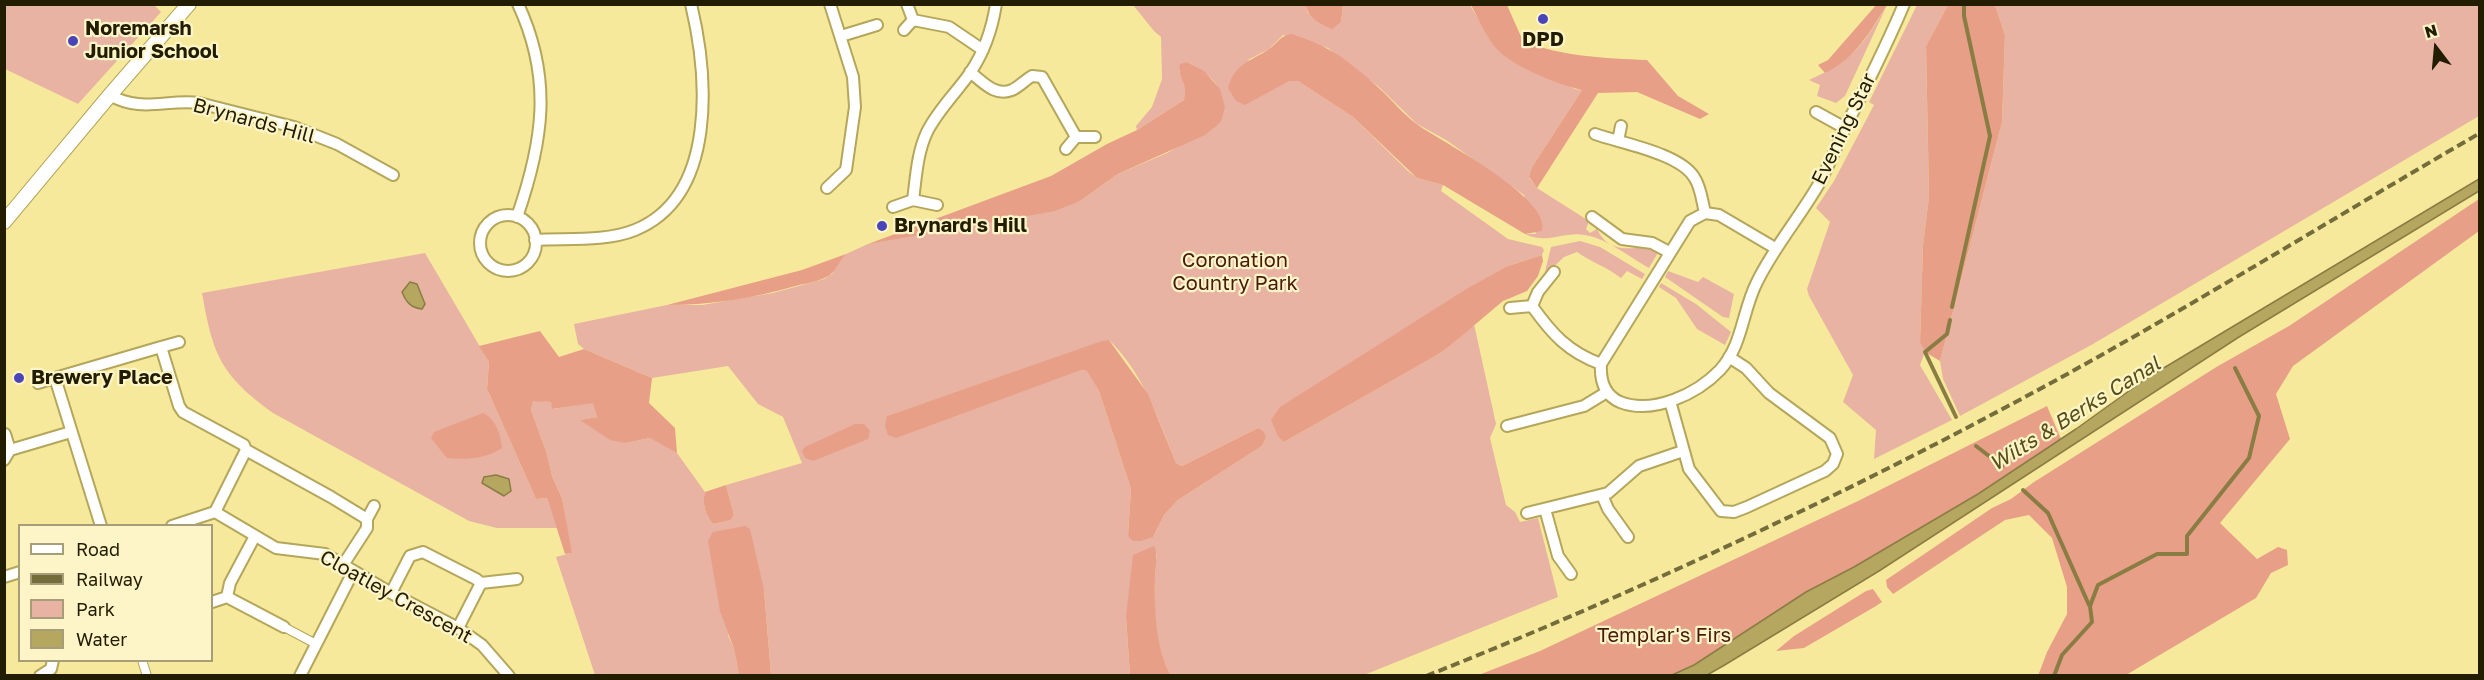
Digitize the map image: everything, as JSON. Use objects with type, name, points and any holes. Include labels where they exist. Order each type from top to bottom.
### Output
[{"type":"street","points":[[4,222],[189,4]]},
{"type":"street","points":[[517,217],[536,155],[542,107],[536,53],[518,4]]},
{"type":"street","points":[[535,240],[603,236],[636,229],[661,214],[685,186],[691,172],[701,119],[701,63],[691,4]]},
{"type":"street","points":[[827,188],[846,170],[854,122],[853,77],[830,4]]},
{"type":"street","points":[[907,4],[913,20]]},
{"type":"street","points":[[913,200],[926,135],[983,50],[992,28],[996,4]]},
{"type":"street","name":"Evening Star","points":[[1607,392],[1615,399],[1629,404],[1670,401],[1680,398],[1703,384],[1720,369],[1729,357],[1743,327],[1751,294],[1775,248],[1802,213],[1820,181],[1904,4]]},
{"type":"street","points":[[904,30],[913,20]]},
{"type":"street","points":[[913,20],[949,27],[983,50]]},
{"type":"street","points":[[841,36],[877,25]]},
{"type":"street","points":[[970,72],[999,92],[1013,89],[1032,76],[1042,77],[1076,137]]},
{"type":"street","name":"Brynards Hill","points":[[110,95],[135,106],[199,103],[294,127],[337,144],[393,175]]},
{"type":"street","points":[[1816,112],[1845,128]]},
{"type":"street","points":[[1618,141],[1621,126]]},
{"type":"street","points":[[1595,134],[1640,146],[1688,169],[1698,184],[1705,213]]},
{"type":"street","points":[[1076,137],[1095,137]]},
{"type":"street","points":[[1066,149],[1076,137]]},
{"type":"street","points":[[893,207],[913,200],[937,205]]},
{"type":"street","points":[[1507,426],[1584,406],[1607,392],[1602,382],[1601,364],[1690,221],[1705,213],[1719,215],[1775,248]]},
{"type":"street","points":[[501,216],[517,217],[530,226],[535,240],[532,256],[528,262],[514,270],[499,269],[486,260],[482,253],[481,238],[488,224],[501,216]]},
{"type":"street","points":[[1592,217],[1622,239],[1652,243],[1670,252]]},
{"type":"street","points":[[1532,306],[1538,292],[1554,272]]},
{"type":"street","points":[[1532,306],[1556,338],[1601,364]]},
{"type":"street","points":[[1509,308],[1532,306]]},
{"type":"street","points":[[38,383],[179,342]]},
{"type":"street","points":[[161,347],[179,406],[183,412],[244,445],[246,450],[367,519]]},
{"type":"street","points":[[1670,401],[1683,451],[1693,475],[1716,509],[1725,513],[1734,512],[1784,490],[1825,471],[1833,464],[1837,454],[1830,438],[1769,393],[1746,368],[1729,357]]},
{"type":"street","points":[[55,378],[101,524]]},
{"type":"street","points":[[4,460],[10,450],[71,432]]},
{"type":"street","points":[[5,434],[10,450]]},
{"type":"street","points":[[175,524],[215,512],[246,450]]},
{"type":"street","points":[[1527,513],[1602,495],[1618,485],[1639,466],[1683,451]]},
{"type":"street","points":[[1602,495],[1608,509],[1628,537]]},
{"type":"street","points":[[343,565],[367,528],[367,519],[374,506]]},
{"type":"street","points":[[1545,509],[1558,556],[1571,574]]},
{"type":"street","name":"Cloatley Crescent","points":[[215,512],[283,551],[325,554],[353,572],[458,628],[482,645],[509,675]]},
{"type":"street","points":[[227,597],[230,583],[255,536]]},
{"type":"street","points":[[391,593],[410,556],[423,552],[481,583],[517,579]]},
{"type":"street","points":[[300,675],[353,572]]},
{"type":"street","points":[[458,628],[481,583]]},
{"type":"street","points":[[213,602],[227,597],[316,644]]},
{"type":"street","points":[[40,675],[51,669],[52,662]]},
{"type":"green space","name":"Noremarsh Junior School","points":[[153,4],[161,12],[78,104],[5,69],[5,5]]},
{"type":"green space","points":[[1877,4],[1887,5],[1868,35],[1845,60],[1825,73],[1818,65],[1828,60]]},
{"type":"green space","name":"Coronation Country Park","points":[[1133,5],[1306,5],[1308,13],[1341,22],[1343,5],[1470,5],[1495,47],[1575,89],[1582,90],[1532,167],[1529,178],[1537,188],[1589,221],[1586,229],[1590,233],[1597,229],[1609,244],[1594,237],[1577,234],[1540,238],[1525,234],[1536,234],[1524,195],[1446,140],[1417,124],[1380,88],[1328,48],[1283,35],[1269,49],[1248,60],[1289,81],[1298,81],[1353,117],[1408,171],[1417,178],[1443,185],[1441,191],[1508,239],[1542,247],[1544,250],[1542,255],[1508,266],[1284,442],[1432,358],[1446,349],[1474,324],[1496,424],[1490,438],[1506,505],[1515,512],[1520,522],[1538,518],[1558,597],[1364,675],[1171,675],[1160,648],[1155,616],[1157,553],[1126,617],[1130,675],[771,675],[764,590],[728,635],[734,649],[739,675],[595,675],[556,557],[571,553],[562,498],[552,476],[547,454],[531,410],[533,400],[551,402],[553,409],[594,402],[597,417],[581,420],[626,443],[650,438],[677,453],[705,492],[705,509],[713,524],[731,520],[734,515],[726,485],[802,463],[783,417],[758,404],[728,366],[652,378],[584,349],[578,344],[574,324],[667,305],[702,305],[773,293],[824,279],[832,274],[838,262],[846,254],[868,244],[1080,201],[1118,174],[1167,153],[1221,122],[1223,101],[1217,85],[1204,72],[1187,62],[1179,71],[1187,90],[1184,100],[1137,130],[1136,126],[1152,107],[1162,79],[1161,37]],"holes":[[[1109,340],[1131,367],[1149,398],[1176,463],[1182,466],[1258,428],[1266,438],[1262,446],[1178,500],[1164,515],[1153,537],[1128,536],[1131,489],[1099,391],[1088,371],[1081,370],[887,416]]]},
{"type":"green space","points":[[1306,5],[1343,5],[1341,22],[1332,29],[1323,25],[1312,17]]},
{"type":"green space","points":[[1471,5],[1507,5],[1523,41],[1538,46],[1584,56],[1647,60],[1678,96],[1709,114],[1700,119],[1637,92],[1598,93],[1537,188],[1529,177],[1532,167],[1582,90],[1535,73],[1501,53],[1494,46]]},
{"type":"green space","points":[[1887,5],[1845,96],[1836,103],[1817,96],[1820,85],[1809,80],[1837,65],[1856,50]]},
{"type":"green space","points":[[1917,5],[1948,5],[1926,46],[1929,197],[1923,245],[1920,343],[1925,352],[1920,365],[1952,420],[1874,459],[1876,430],[1843,402],[1853,375],[1807,289],[1830,222],[1816,208],[1834,181],[1874,105],[1869,102]]},
{"type":"green space","points":[[1948,5],[1995,5],[2005,35],[2002,122],[1940,361],[1925,352],[1920,343],[1923,245],[1929,197],[1926,46]]},
{"type":"green space","points":[[1995,5],[2479,5],[2479,116],[2093,344],[1960,416],[1943,379],[1940,361],[2002,122],[2005,35]]},
{"type":"green space","points":[[1292,34],[1340,56],[1369,79],[1418,125],[1513,187],[1530,203],[1541,218],[1542,231],[1525,234],[1443,185],[1417,178],[1353,117],[1298,81],[1289,81],[1245,105],[1236,101],[1228,88],[1239,68],[1282,38]]},
{"type":"green space","points":[[1187,62],[1204,71],[1220,89],[1225,107],[1221,122],[1205,135],[1118,174],[1080,201],[1055,211],[868,244],[1051,176],[1107,144],[1137,130],[1184,100],[1185,89],[1180,74],[1180,64]]},
{"type":"green space","points":[[2479,199],[2479,231],[2293,366],[2276,394],[2290,439],[2220,523],[2257,559],[2278,547],[2287,550],[2288,565],[2271,573],[2256,598],[2126,675],[2038,676],[2047,652],[2067,614],[2067,587],[2052,538],[2029,515],[2005,520],[1893,594],[1887,587],[1886,580],[1992,508],[2011,499],[2034,482],[2218,366],[2289,326]]},
{"type":"green space","points":[[1580,241],[1600,247],[1645,274],[1642,279],[1627,271],[1621,278],[1577,252],[1564,257],[1544,276],[1551,247]]},
{"type":"green space","name":"Coronation Country Park","points":[[1612,245],[1627,248],[1652,248],[1659,251],[1649,268]]},
{"type":"green space","points":[[425,253],[489,362],[487,389],[536,499],[547,498],[557,528],[497,528],[469,521],[273,413],[242,387],[222,362],[210,333],[202,293]]},
{"type":"green space","points":[[846,254],[830,275],[815,282],[734,300],[667,305],[802,270]]},
{"type":"green space","points":[[1542,255],[1543,261],[1538,276],[1527,291],[1503,301],[1446,349],[1284,442],[1278,436],[1271,420],[1280,407],[1468,288],[1508,266]]},
{"type":"green space","points":[[1668,271],[1698,282],[1703,277],[1734,294],[1729,318],[1723,317],[1665,277]]},
{"type":"green space","points":[[1661,283],[1696,304],[1731,332],[1725,345],[1697,329],[1676,298],[1659,287]]},
{"type":"green space","points":[[540,331],[559,357],[584,349],[652,378],[649,403],[675,428],[677,453],[650,438],[626,443],[610,440],[580,420],[597,417],[593,403],[552,409],[551,402],[533,401],[531,410],[547,454],[552,476],[562,498],[572,553],[565,554],[547,498],[536,499],[487,389],[489,362],[479,346]]},
{"type":"green space","points":[[1109,340],[1148,394],[1176,463],[1182,466],[1258,428],[1264,432],[1266,438],[1262,446],[1178,500],[1164,515],[1153,537],[1133,541],[1128,536],[1131,489],[1099,391],[1087,371],[1081,370],[896,438],[888,435],[885,426],[887,416]]},
{"type":"green space","name":"Templar's Firs","points":[[2047,406],[2061,439],[1978,494],[1854,567],[1806,592],[1694,665],[1672,675],[1476,676],[1540,651],[1858,501]]},
{"type":"green space","points":[[483,413],[491,419],[499,433],[502,448],[496,452],[476,458],[447,458],[431,438],[434,432]]},
{"type":"green space","points":[[855,424],[864,424],[870,431],[868,439],[813,461],[805,458],[802,451],[805,447]]},
{"type":"green space","points":[[726,485],[734,515],[731,520],[713,524],[705,509],[705,492]]},
{"type":"green space","points":[[745,526],[750,529],[764,590],[771,675],[739,675],[734,649],[720,611],[708,541],[713,532]]},
{"type":"green space","points":[[1154,546],[1157,558],[1155,590],[1157,628],[1162,654],[1171,675],[1130,675],[1126,617],[1133,555]]},
{"type":"green space","points":[[1873,589],[1882,602],[1876,606],[1804,648],[1776,651],[1794,636],[1866,591]]},
{"type":"water","points":[[2479,179],[2479,191],[2239,337],[1879,571],[1707,675],[1672,675],[1694,665],[1806,592],[1854,567],[1978,494],[2076,429],[2147,378]]},
{"type":"water","points":[[410,282],[417,284],[425,304],[422,309],[407,302],[402,292]]},
{"type":"water","points":[[496,475],[509,479],[511,491],[504,496],[482,483],[484,477]]},
{"type":"waterway","points":[[1952,307],[1990,136],[1964,16],[1964,4]]},
{"type":"waterway","points":[[1950,320],[1947,334],[1925,352],[1956,417]]},
{"type":"waterway","points":[[2054,676],[2062,655],[2092,622],[2090,606],[2098,585],[2157,554],[2187,554],[2187,536],[2249,458],[2259,416],[2235,368]]},
{"type":"waterway","name":"Wilts & Berks Canal","points":[[1976,446],[2002,466]]},
{"type":"waterway","points":[[2023,490],[2048,513],[2089,605]]},
{"type":"railway","points":[[1426,676],[1574,615],[1722,549],[1868,479],[2070,373],[2480,133]]},
{"type":"place","name":"DPD","points":[[1543,19]]},
{"type":"place","name":"Noremarsh Junior School","points":[[73,41]]},
{"type":"place","name":"Brynard's Hill","points":[[882,226]]},
{"type":"place","name":"Brewery Place","points":[[19,378]]}]
